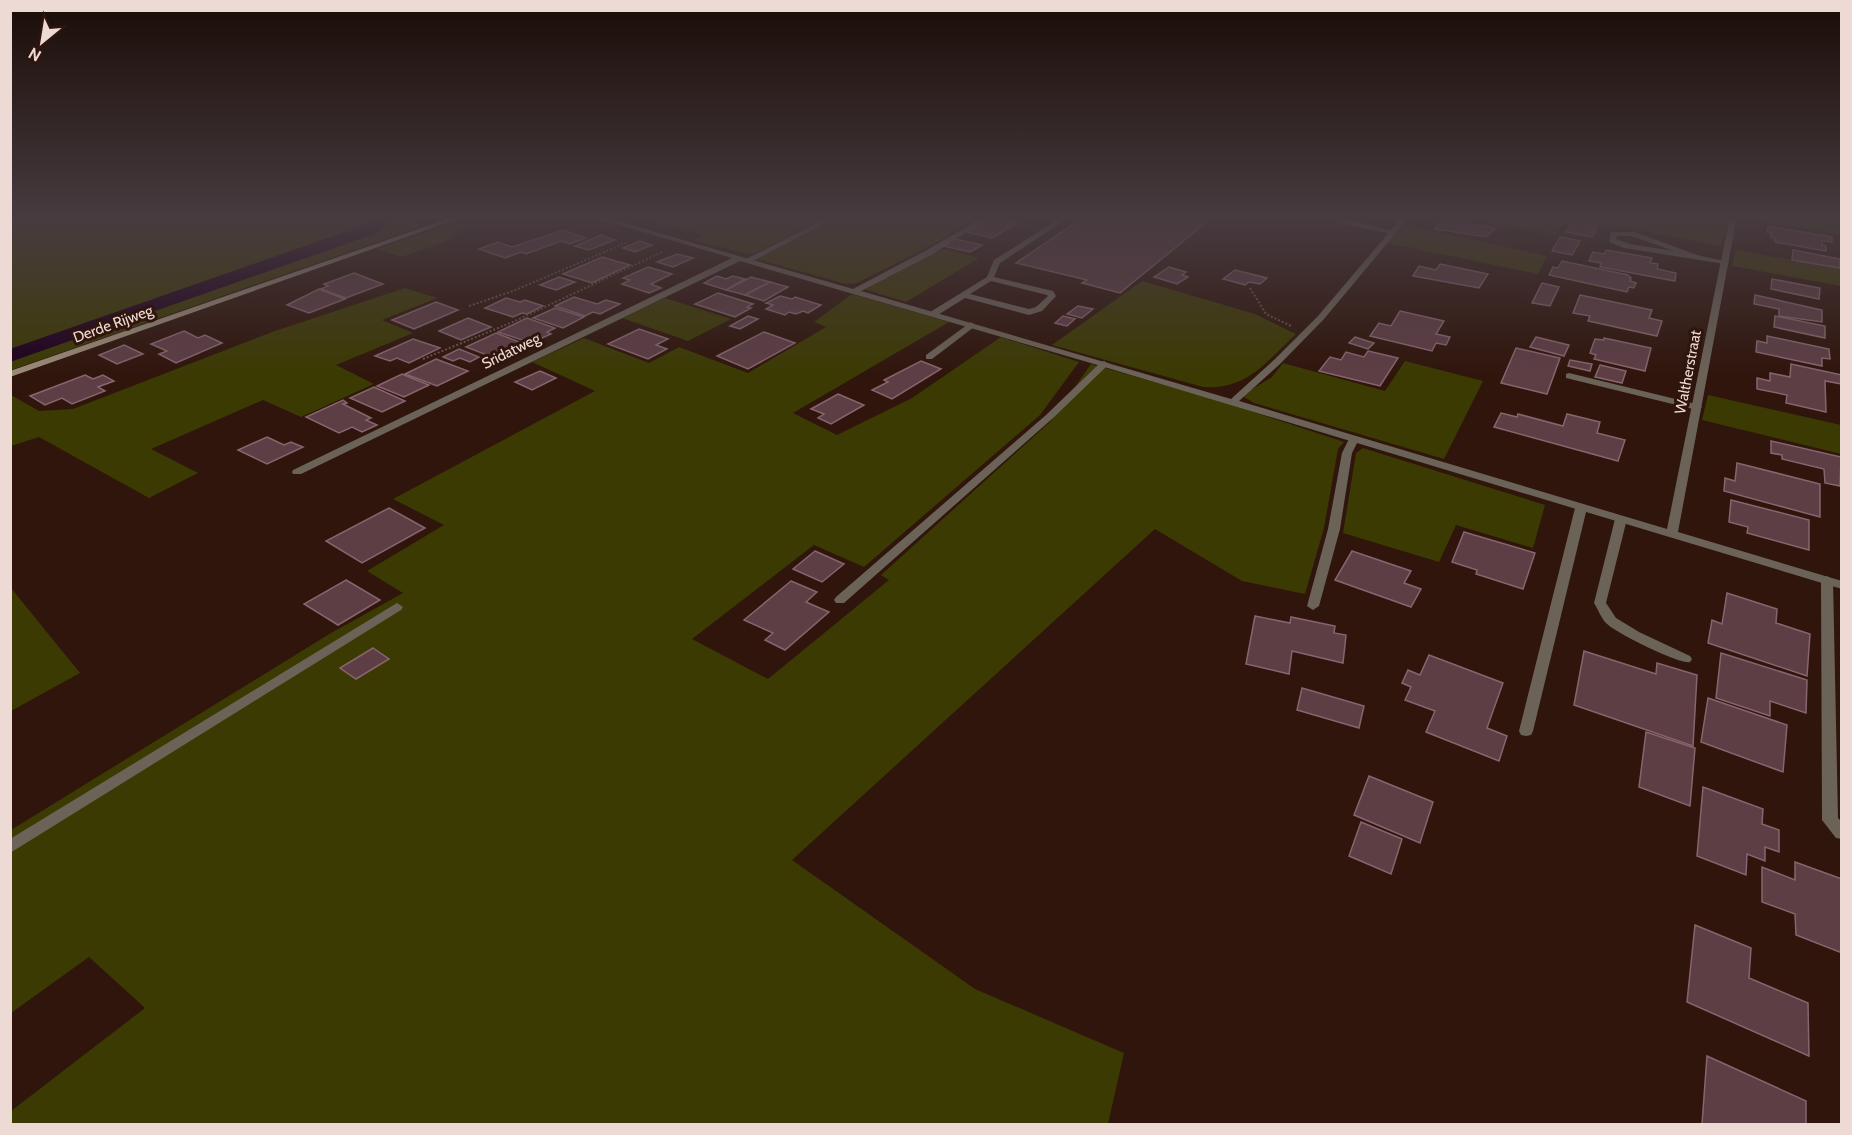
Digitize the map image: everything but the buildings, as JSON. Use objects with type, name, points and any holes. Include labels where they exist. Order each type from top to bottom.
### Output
[{"type":"street","name":"Derde Rijweg","points":[[10,375],[311,269]]},
{"type":"street","name":"Sridatweg","points":[[297,472],[723,269]]},
{"type":"street","points":[[779,269],[1233,402],[1842,585]]},
{"type":"street","points":[[855,291],[897,269]]},
{"type":"street","points":[[933,314],[990,278],[994,269]]},
{"type":"street","points":[[1233,402],[1265,375],[1362,269]]},
{"type":"street","name":"Waltherstraat","points":[[1672,534],[1724,269]]},
{"type":"street","points":[[964,295],[1029,312],[1039,309],[1052,296],[1050,293],[990,278]]},
{"type":"street","points":[[929,357],[971,325]]},
{"type":"street","points":[[840,600],[1049,417],[1104,364]]},
{"type":"street","points":[[1569,376],[1697,407]]},
{"type":"street","points":[[1313,606],[1334,528],[1347,453],[1354,439]]},
{"type":"street","points":[[1526,731],[1581,508]]},
{"type":"street","points":[[1621,519],[1600,603],[1611,621],[1684,659]]},
{"type":"street","points":[[1827,580],[1830,820],[1842,833]]},
{"type":"street","points":[[10,847],[397,607]]},
{"type":"path","points":[[468,306],[513,291],[565,269]]},
{"type":"path","points":[[423,359],[515,321],[626,269]]},
{"type":"path","points":[[1250,288],[1266,314],[1305,333]]},
{"type":"shaded area","points":[[10,269],[300,269],[11,370]]},
{"type":"shaded area","points":[[792,269],[885,269],[857,283],[846,284]]},
{"type":"shaded area","points":[[901,269],[961,269],[906,302],[864,289]]},
{"type":"shaded area","points":[[1513,269],[1541,269],[1538,274]]},
{"type":"shaded area","points":[[1748,269],[1841,269],[1841,286]]},
{"type":"shaded area","points":[[1142,281],[1255,314],[1296,334],[1255,372],[1232,384],[1218,387],[1203,387],[1052,345]]},
{"type":"shaded area","points":[[405,288],[437,298],[382,320],[413,333],[336,365],[374,384],[301,417],[263,400],[151,449],[198,473],[149,498],[39,437],[11,446],[11,395],[39,411],[73,409],[275,331]]},
{"type":"shaded area","points":[[852,294],[949,322],[793,413],[837,435],[912,398],[1001,337],[1079,362],[1040,415],[864,567],[814,545],[692,639],[768,679],[889,580],[881,575],[1051,421],[1091,364],[1220,401],[1344,442],[1338,449],[1324,528],[1305,594],[1242,581],[1155,529],[792,860],[975,989],[1124,1053],[1108,1124],[11,1124],[11,1111],[145,1008],[89,957],[11,1013],[11,830],[331,633],[403,593],[367,571],[444,525],[393,499],[595,391],[532,362],[584,338],[649,363],[679,347],[748,373],[826,327],[814,322]]},
{"type":"shaded area","points":[[665,298],[731,319],[688,341],[622,318]]},
{"type":"shaded area","points":[[1405,361],[1483,381],[1444,459],[1254,403],[1244,397],[1246,393],[1272,377],[1283,363],[1385,391]]},
{"type":"shaded area","points":[[1708,395],[1841,425],[1841,454],[1702,420]]},
{"type":"shaded area","points":[[1363,448],[1545,505],[1533,548],[1456,525],[1439,562],[1343,533],[1356,453]]},
{"type":"shaded area","points":[[11,588],[80,673],[10,711]]},
{"type":"waterway","points":[[10,356],[258,269]]}]
